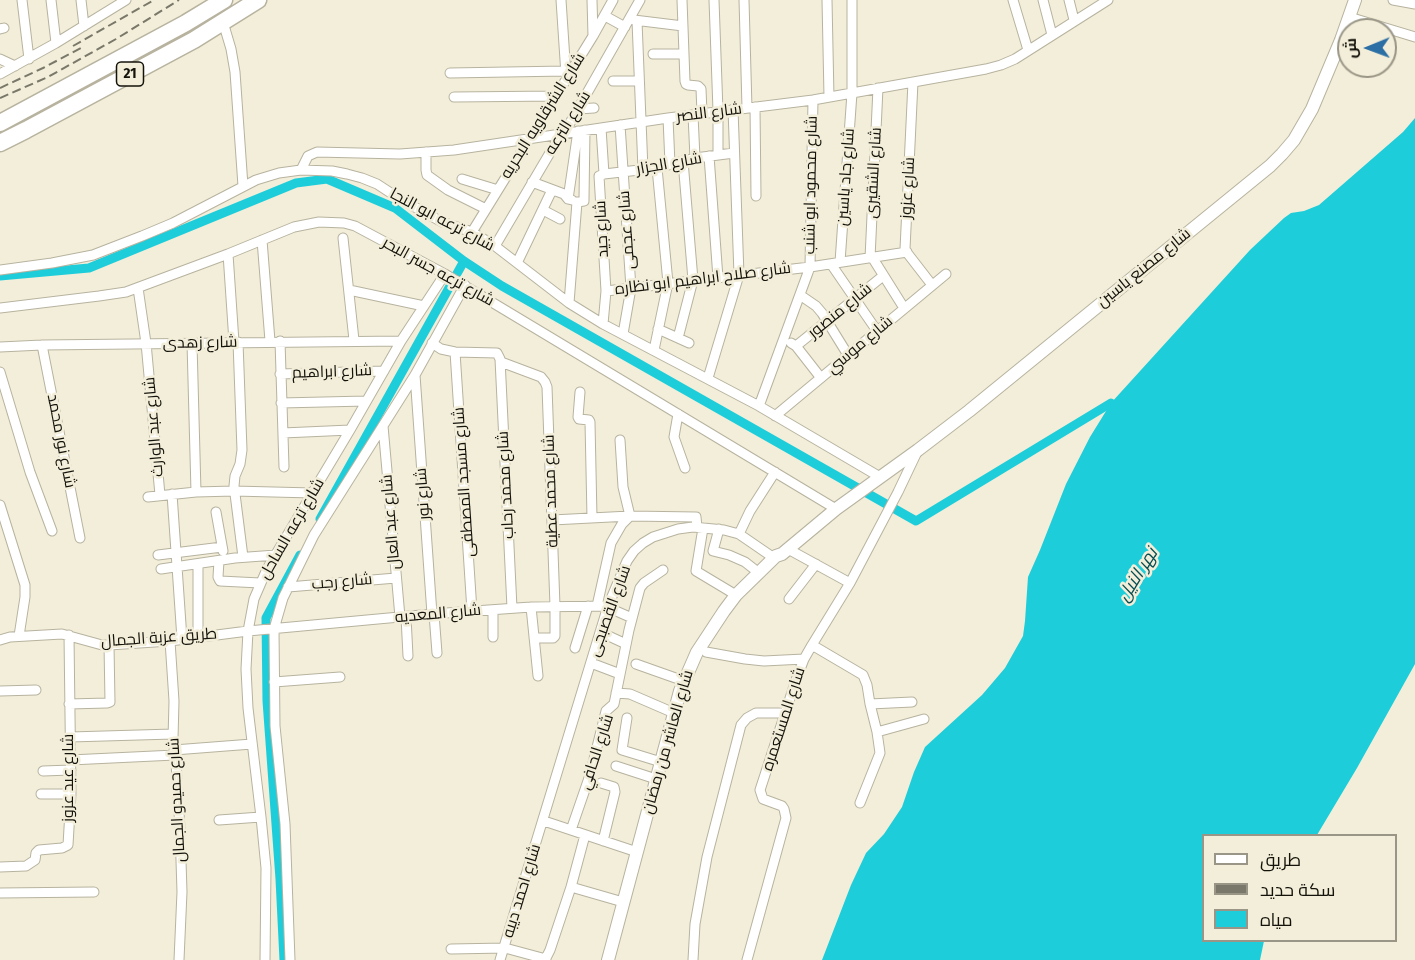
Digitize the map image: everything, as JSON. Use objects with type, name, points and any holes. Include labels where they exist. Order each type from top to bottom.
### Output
[{"type":"highway","name":"21","points":[[0,123],[186,23],[224,0]]},
{"type":"highway","name":"21","points":[[0,143],[194,40],[258,0]]},
{"type":"main road","name":"شارع مصنع ياسين","points":[[847,500],[918,450],[1005,381],[1282,154],[1294,140],[1312,109],[1355,0]]},
{"type":"main road","name":"شارع العاشر من رمضان","points":[[608,960],[674,713],[684,681],[697,652],[723,610],[736,595],[847,500]]},
{"type":"main road","name":"شارع العاشر من رمضان","points":[[616,960],[687,691],[695,671],[738,604],[779,562],[782,554]]},
{"type":"street","points":[[22,0],[29,59]]},
{"type":"street","points":[[51,0],[56,43]]},
{"type":"street","points":[[81,0],[84,26]]},
{"type":"street","points":[[0,74],[84,26],[114,3],[126,0]]},
{"type":"street","points":[[450,74],[566,75],[561,0]]},
{"type":"street","points":[[592,0],[593,36]]},
{"type":"street","name":"شارع الشرقاويه البحريه","points":[[472,232],[614,0]]},
{"type":"street","name":"شارع الترعه","points":[[495,246],[630,23],[639,0]]},
{"type":"street","points":[[682,0],[686,84],[700,87],[695,159]]},
{"type":"street","points":[[714,0],[718,111],[714,156],[718,278]]},
{"type":"street","points":[[744,0],[756,196]]},
{"type":"street","points":[[827,0],[829,97]]},
{"type":"street","name":"شارع جاد ياسين","points":[[836,263],[852,93],[852,0]]},
{"type":"street","points":[[1013,0],[1028,50]]},
{"type":"street","points":[[1043,0],[1052,35]]},
{"type":"street","points":[[1069,0],[1074,21]]},
{"type":"street","points":[[1396,0],[1415,4]]},
{"type":"street","name":"شارع النصر","points":[[301,170],[308,156],[317,152],[426,152],[529,139],[718,111],[813,100],[1001,65],[1015,59],[1106,1]]},
{"type":"street","points":[[605,16],[630,23],[683,26]]},
{"type":"street","points":[[1349,17],[1415,37]]},
{"type":"street","points":[[223,22],[235,72],[243,186]]},
{"type":"street","points":[[630,23],[639,81],[643,170]]},
{"type":"street","points":[[653,54],[684,54]]},
{"type":"street","points":[[0,59],[15,66]]},
{"type":"street","points":[[614,81],[639,81]]},
{"type":"street","name":"شارع عزوز","points":[[906,252],[913,82]]},
{"type":"street","name":"شارع الشقيرى","points":[[871,258],[878,88]]},
{"type":"street","points":[[454,97],[556,96]]},
{"type":"street","name":"شارع محمود ابو شنب","points":[[759,406],[810,267],[813,100]]},
{"type":"street","points":[[578,109],[594,108]]},
{"type":"street","points":[[708,378],[739,275],[733,110]]},
{"type":"street","points":[[668,118],[670,164]]},
{"type":"street","name":"شارع عجمى","points":[[620,125],[631,288],[623,334]]},
{"type":"street","points":[[601,128],[604,174]]},
{"type":"street","points":[[532,182],[564,194],[573,200],[584,200],[582,131]]},
{"type":"street","points":[[569,303],[573,200],[571,178],[582,131]]},
{"type":"street","points":[[426,152],[427,175],[448,190],[486,209]]},
{"type":"street","name":"شارع الجزار","points":[[604,174],[657,168],[683,161],[734,153]]},
{"type":"street","points":[[678,338],[693,280],[683,161]]},
{"type":"street","points":[[654,350],[668,284],[657,168]]},
{"type":"street","name":"شارع ترعه ابو النجا","points":[[0,270],[52,263],[101,252],[173,222],[256,180],[279,173],[301,170],[332,171],[362,178],[377,184],[442,222],[472,232],[495,246],[569,303],[603,324],[759,406],[880,477]]},
{"type":"street","name":"شارع جيد","points":[[603,324],[606,291],[599,177],[604,174]]},
{"type":"street","points":[[571,178],[585,177]]},
{"type":"street","points":[[462,179],[498,190]]},
{"type":"street","points":[[517,263],[552,190]]},
{"type":"street","points":[[543,210],[560,219]]},
{"type":"street","name":"شارع ترعه جسر البحر","points":[[0,308],[99,296],[138,288],[294,227],[333,221],[344,222],[465,285],[836,509]]},
{"type":"street","points":[[532,231],[542,236]]},
{"type":"street","points":[[343,238],[354,340]]},
{"type":"street","points":[[262,240],[280,374],[284,467]]},
{"type":"street","points":[[906,252],[932,285]]},
{"type":"street","name":"شارع صلاح ابراهيم ابو نظاره","points":[[606,291],[810,267],[906,252]]},
{"type":"street","points":[[228,254],[243,450],[235,476],[234,491],[243,557]]},
{"type":"street","points":[[871,258],[904,308]]},
{"type":"street","points":[[836,263],[855,299],[876,331]]},
{"type":"street","name":"شارع ترعه الساحل","points":[[265,960],[266,876],[246,669],[254,599],[260,583],[401,341],[445,274]]},
{"type":"street","name":"شارع موسي","points":[[775,416],[946,274]]},
{"type":"street","name":"شارع منصور","points":[[796,346],[883,276]]},
{"type":"street","name":"شارع ترعه الساحل","points":[[290,960],[287,842],[276,742],[271,629],[288,587],[314,535],[415,375],[465,285]]},
{"type":"street","name":"شارع عبد الوارث","points":[[138,288],[146,343],[160,495]]},
{"type":"street","points":[[349,290],[424,306]]},
{"type":"street","points":[[800,295],[816,306],[848,355]]},
{"type":"street","points":[[658,329],[689,342]]},
{"type":"street","points":[[784,339],[796,346],[821,378]]},
{"type":"street","name":"شارع زهدى","points":[[0,347],[275,341],[401,341]]},
{"type":"street","points":[[192,343],[196,492]]},
{"type":"street","points":[[432,343],[441,349],[455,352],[497,353],[501,362]]},
{"type":"street","name":"شارع نور محمد","points":[[42,345],[80,538]]},
{"type":"street","name":"شارع مسجد المصطفى","points":[[455,352],[472,611]]},
{"type":"street","name":"شارع محمد عطية","points":[[501,362],[541,377],[547,387],[555,606],[554,637],[534,638]]},
{"type":"street","name":"شارع محمد رحاب","points":[[501,362],[512,608]]},
{"type":"street","name":"شارع ابراهيم","points":[[280,374],[384,371]]},
{"type":"street","points":[[0,372],[30,472],[52,531]]},
{"type":"street","name":"شارع نور","points":[[415,375],[437,653]]},
{"type":"street","points":[[580,392],[578,417],[590,422],[592,518]]},
{"type":"street","points":[[281,403],[366,401]]},
{"type":"street","points":[[678,414],[674,437],[685,468]]},
{"type":"street","name":"شارع عبد العال","points":[[384,426],[396,578],[408,656]]},
{"type":"street","points":[[283,433],[350,430]]},
{"type":"street","points":[[620,440],[622,487],[630,516]]},
{"type":"street","name":"شارع المستعمره","points":[[747,960],[786,818],[782,806],[763,799],[760,790],[796,680],[804,659],[850,583],[918,450]]},
{"type":"street","points":[[739,534],[750,511],[775,472]]},
{"type":"street","points":[[148,497],[234,491],[313,493]]},
{"type":"street","points":[[172,494],[182,639]]},
{"type":"street","points":[[0,505],[25,585],[19,636]]},
{"type":"street","points":[[216,512],[222,547],[218,577],[220,581],[260,583]]},
{"type":"street","points":[[552,520],[630,516],[696,517],[700,528],[696,571],[736,595]]},
{"type":"street","points":[[575,648],[592,606],[611,543],[622,524],[630,516]]},
{"type":"street","name":"شارع القصبجى","points":[[544,821],[608,606],[627,561],[643,543],[664,532],[678,529],[719,529],[739,534],[782,554],[816,564],[850,583]]},
{"type":"street","points":[[719,529],[713,551],[745,562],[759,573]]},
{"type":"street","points":[[158,555],[222,547]]},
{"type":"street","points":[[161,569],[243,557],[276,555]]},
{"type":"street","points":[[198,564],[198,637]]},
{"type":"street","points":[[789,599],[816,564]]},
{"type":"street","name":"شارع الحافي","points":[[571,830],[590,775],[606,711],[614,705],[632,618],[642,585],[663,570]]},
{"type":"street","name":"شارع رجب","points":[[288,587],[396,578]]},
{"type":"street","points":[[608,606],[632,618]]},
{"type":"street","name":"شارع المعديه","points":[[250,631],[512,608],[608,606]]},
{"type":"street","points":[[531,607],[538,676]]},
{"type":"street","points":[[493,610],[494,637]]},
{"type":"street","name":"طريق عزبة الجمال","points":[[1,637],[69,635],[109,645],[170,641],[250,631]]},
{"type":"street","points":[[600,632],[626,644]]},
{"type":"street","name":"شارع عيد عزوز","points":[[0,867],[26,866],[35,860],[39,850],[62,848],[68,845],[71,794],[69,635]]},
{"type":"street","name":"شارع حميدو الجمال","points":[[170,641],[174,701],[173,734],[180,829],[179,960]]},
{"type":"street","points":[[69,704],[110,702],[109,645]]},
{"type":"street","points":[[812,645],[863,675],[867,685],[878,732],[880,757],[861,803]]},
{"type":"street","points":[[706,652],[754,660],[804,659]]},
{"type":"street","points":[[591,663],[620,674]]},
{"type":"street","points":[[636,664],[684,681]]},
{"type":"street","points":[[274,682],[340,677]]},
{"type":"street","points":[[0,691],[36,690]]},
{"type":"street","points":[[616,693],[630,694],[674,713]]},
{"type":"street","points":[[870,704],[912,702]]},
{"type":"street","points":[[693,960],[695,924],[707,857],[741,725],[756,713],[786,713]]},
{"type":"street","points":[[627,718],[622,750],[661,762]]},
{"type":"street","points":[[878,732],[924,719]]},
{"type":"street","points":[[70,737],[173,734]]},
{"type":"street","points":[[43,771],[70,765],[252,744]]},
{"type":"street","points":[[616,766],[656,779]]},
{"type":"street","points":[[601,783],[614,787],[615,792],[603,841]]},
{"type":"street","points":[[41,794],[71,794]]},
{"type":"street","points":[[219,820],[261,817]]},
{"type":"street","points":[[544,821],[637,852]]},
{"type":"street","name":"شارع احمد ديبه","points":[[501,960],[544,821]]},
{"type":"street","points":[[451,949],[505,948],[545,959],[571,887],[585,835]]},
{"type":"street","points":[[571,887],[623,902]]},
{"type":"street","points":[[0,893],[94,892]]},
{"type":"water","name":"نهر النيل","points":[[1415,118],[1415,664],[1318,834],[1202,834],[1202,942],[1264,942],[1260,960],[822,960],[866,853],[884,834],[902,807],[925,747],[982,695],[1005,668],[1023,636],[1028,577],[1066,484],[1090,437],[1111,403],[1250,250],[1284,218],[1291,213],[1319,205],[1403,132]]},
{"type":"waterway","points":[[0,276],[89,268],[296,183],[327,179],[395,208],[464,261],[502,286],[916,521],[1111,403]]},
{"type":"waterway","points":[[320,519],[464,261]]},
{"type":"waterway","points":[[284,960],[267,701],[266,618],[300,555]]},
{"type":"railway","points":[[73,46],[154,0]]},
{"type":"railway","points":[[0,98],[48,77],[179,0]]},
{"type":"railway","points":[[0,88],[83,47]]}]
